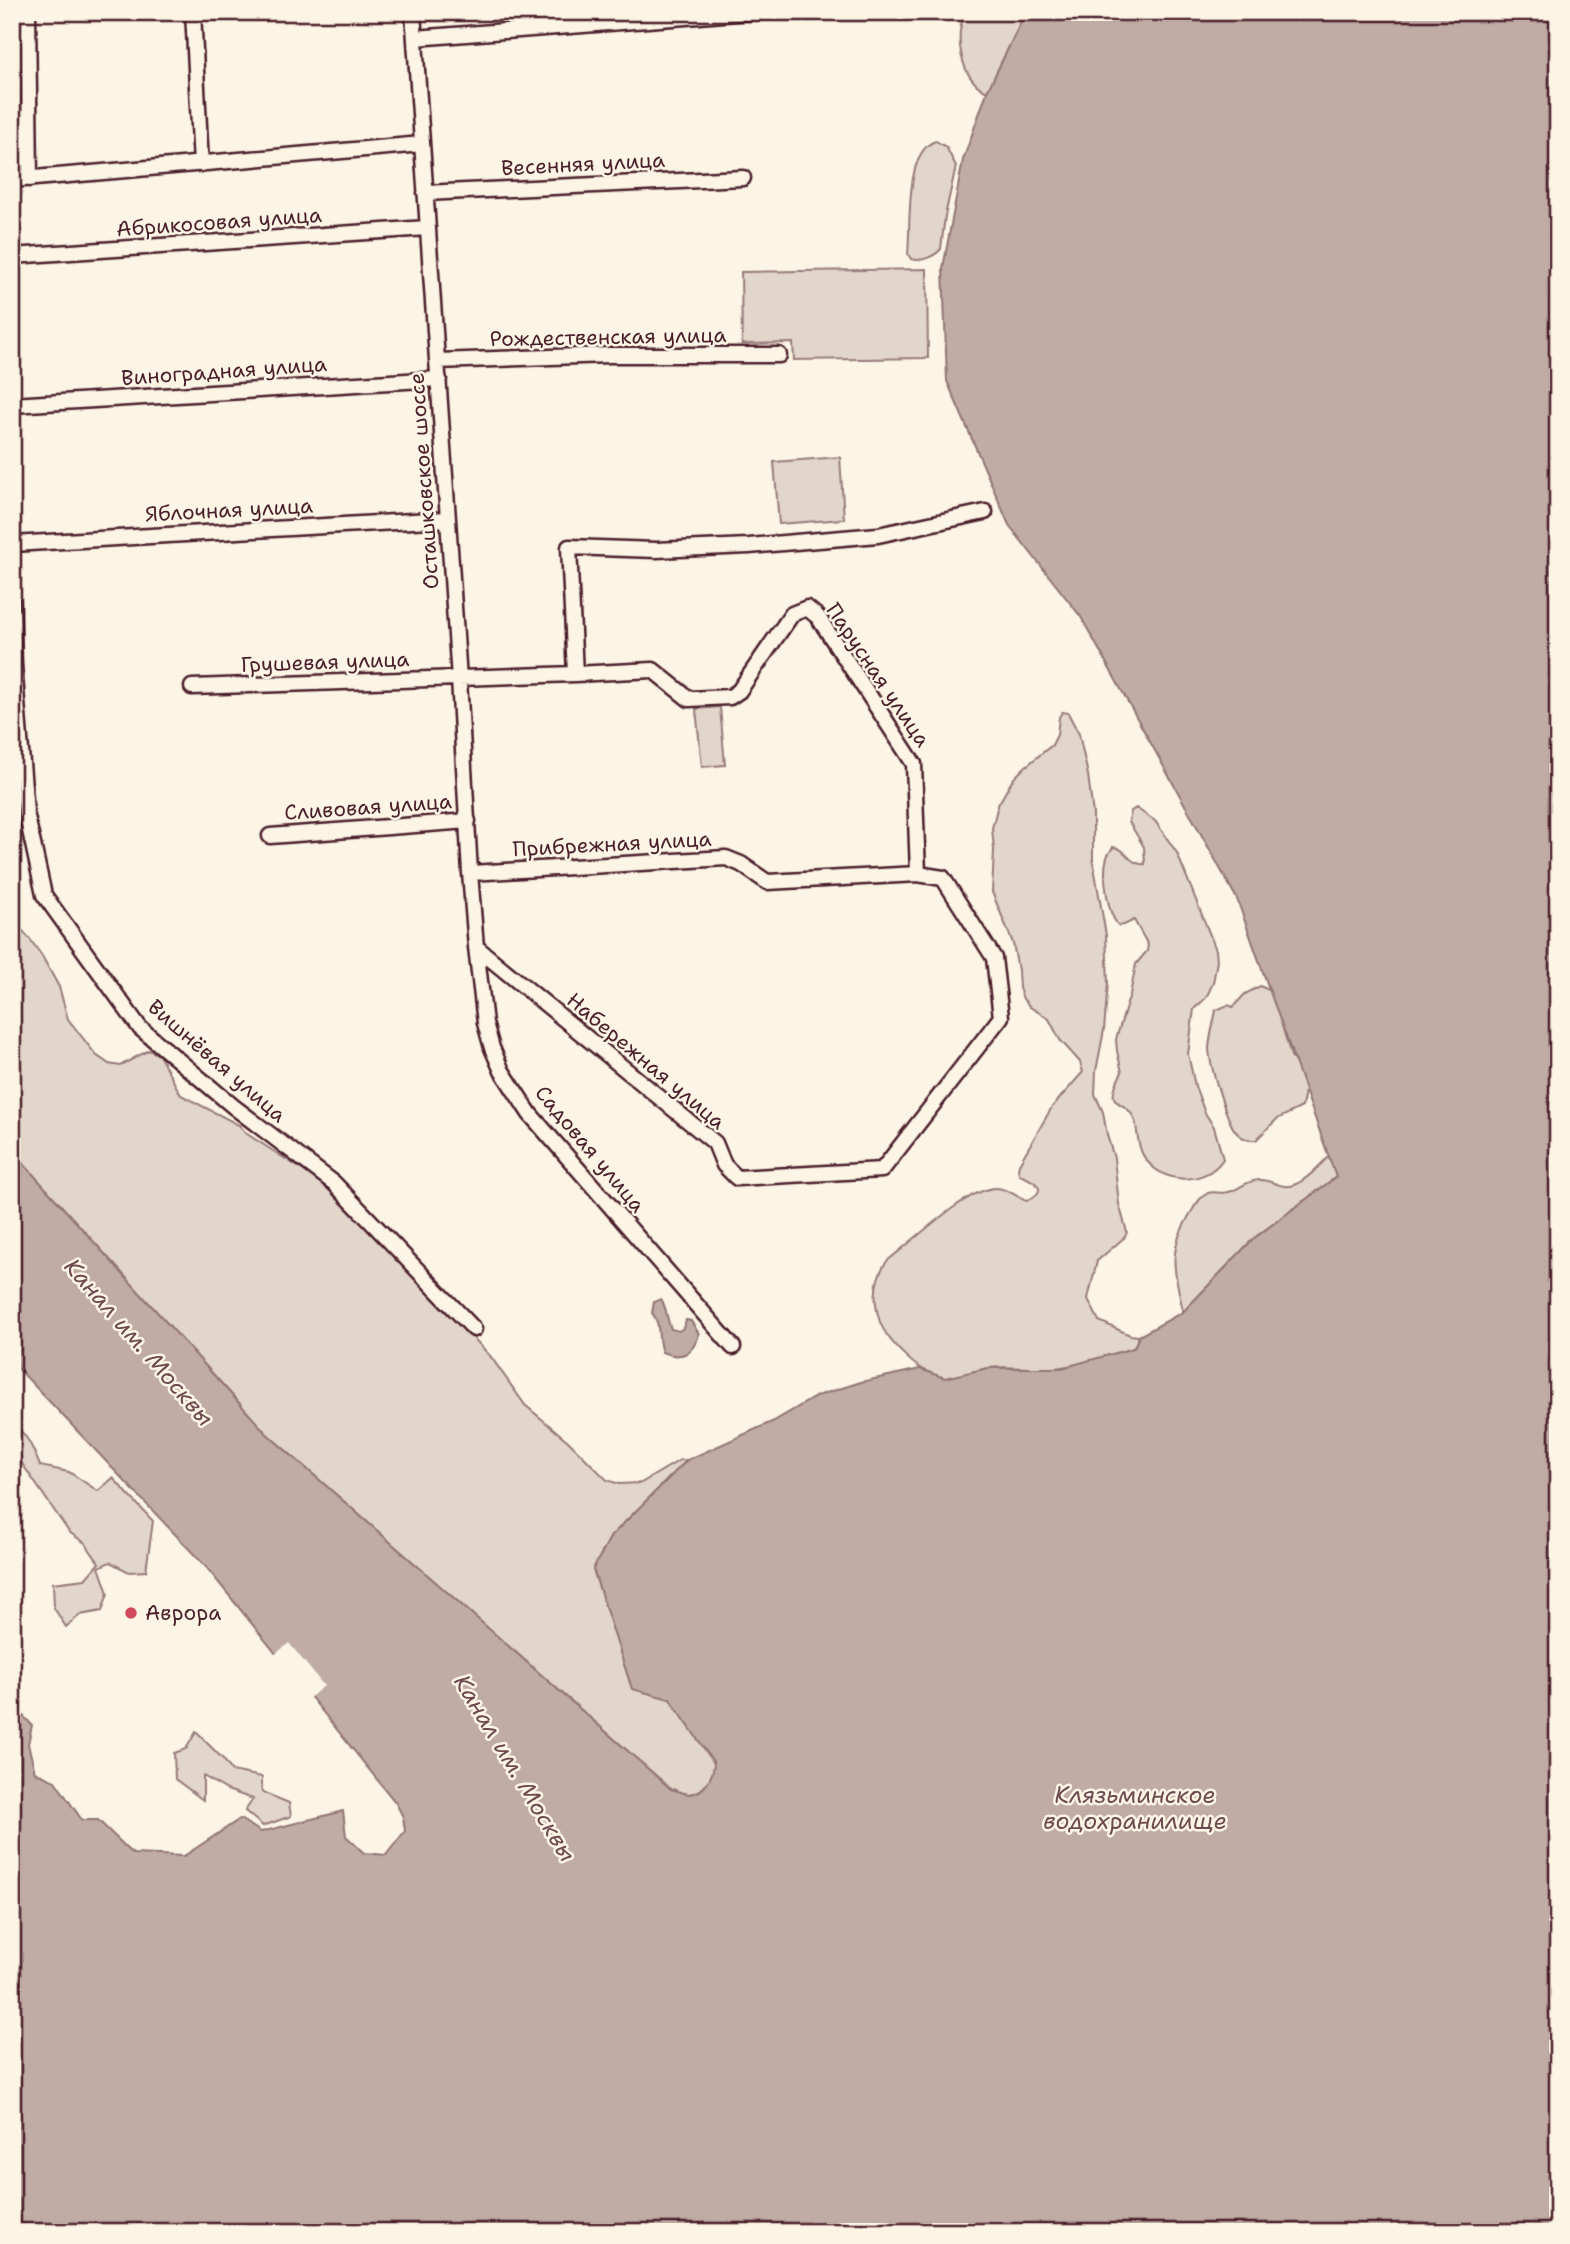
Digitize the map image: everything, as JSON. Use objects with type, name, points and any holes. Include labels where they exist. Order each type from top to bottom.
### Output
[{"type":"street","points":[[28,12],[30,179]]},
{"type":"street","points":[[193,12],[201,164]]},
{"type":"street","name":"Осташковское шоссе","points":[[413,12],[475,947]]},
{"type":"street","points":[[415,38],[750,12]]},
{"type":"street","points":[[12,180],[422,144]]},
{"type":"street","name":"Весенняя улица","points":[[425,193],[743,178]]},
{"type":"street","name":"Абрикосовая улица","points":[[12,256],[428,228]]},
{"type":"street","name":"Рождественская улица","points":[[437,362],[609,355],[779,355]]},
{"type":"street","name":"Виноградная улица","points":[[12,405],[439,379]]},
{"type":"street","points":[[575,674],[569,547],[656,550],[749,546],[878,535],[985,512]]},
{"type":"street","name":"Яблочная улица","points":[[12,544],[448,519]]},
{"type":"street","name":"Вишнёвая улица","points":[[12,602],[14,665],[26,812],[44,895],[140,1028],[234,1107],[334,1183],[474,1329]]},
{"type":"street","name":"Парусная улица","points":[[459,679],[653,670],[688,699],[730,697],[739,691],[792,614],[807,608],[818,617],[914,764],[918,874]]},
{"type":"street","name":"Грушевая улица","points":[[192,687],[459,679]]},
{"type":"street","name":"Сливовая улица","points":[[270,836],[468,821]]},
{"type":"street","name":"Прибрежная улица","points":[[470,873],[726,858],[741,864],[767,882],[918,874]]},
{"type":"street","name":"Набережная улица","points":[[475,947],[715,1143],[724,1165],[737,1178],[882,1170],[1001,1017],[994,958],[943,878],[918,874]]},
{"type":"street","name":"Садовая улица","points":[[475,947],[485,1023],[502,1071],[530,1114],[733,1347]]},
{"type":"shaded area","points":[[965,12],[1026,12],[987,92],[978,86],[965,67],[960,34]]},
{"type":"shaded area","points":[[936,141],[946,147],[956,166],[941,249],[927,258],[915,260],[908,254],[914,174],[926,147]]},
{"type":"shaded area","points":[[927,269],[928,358],[794,360],[793,343],[742,344],[741,272]]},
{"type":"shaded area","points":[[840,457],[844,519],[779,524],[774,462]]},
{"type":"shaded area","points":[[720,707],[725,765],[702,767],[696,709]]},
{"type":"shaded area","points":[[1062,712],[1068,713],[1079,734],[1093,814],[1093,861],[1106,935],[1108,983],[1095,1094],[1103,1112],[1114,1158],[1119,1204],[1127,1232],[1125,1237],[1097,1261],[1088,1299],[1099,1321],[1130,1335],[1139,1336],[1134,1348],[1071,1366],[988,1368],[951,1378],[937,1377],[907,1358],[884,1330],[876,1298],[879,1275],[887,1261],[970,1197],[996,1188],[1026,1201],[1037,1194],[1039,1190],[1036,1184],[1020,1175],[1019,1164],[1052,1107],[1083,1072],[1080,1062],[1060,1040],[1049,1019],[1023,999],[1013,943],[992,892],[992,828],[998,805],[1013,779],[1052,745]]},
{"type":"shaded area","points":[[1136,808],[1155,821],[1177,853],[1216,950],[1213,983],[1206,998],[1194,1009],[1188,1054],[1195,1086],[1205,1113],[1214,1127],[1223,1159],[1204,1175],[1193,1178],[1169,1176],[1149,1163],[1140,1149],[1131,1113],[1114,1098],[1122,1072],[1116,1039],[1136,964],[1147,951],[1148,945],[1134,920],[1119,926],[1115,920],[1111,913],[1105,873],[1107,856],[1113,847],[1122,850],[1135,862],[1145,864],[1144,847],[1129,822],[1131,811]]},
{"type":"shaded area","points":[[12,919],[42,956],[59,987],[68,1019],[96,1055],[109,1064],[120,1066],[149,1050],[159,1055],[181,1095],[239,1125],[247,1134],[343,1196],[491,1357],[525,1405],[568,1441],[607,1480],[619,1484],[641,1483],[680,1460],[687,1460],[611,1536],[593,1569],[632,1688],[670,1699],[715,1763],[710,1779],[700,1791],[689,1794],[671,1789],[266,1433],[12,1151]]},
{"type":"shaded area","points":[[1260,986],[1271,991],[1291,1056],[1303,1075],[1305,1091],[1302,1107],[1277,1119],[1256,1140],[1250,1140],[1243,1138],[1232,1126],[1215,1079],[1209,1048],[1216,1010],[1228,1005],[1233,1007],[1245,994]]},
{"type":"shaded area","points":[[1329,1156],[1336,1177],[1253,1239],[1183,1312],[1175,1273],[1175,1251],[1182,1228],[1200,1199],[1205,1194],[1229,1192],[1255,1180],[1291,1186],[1309,1176]]},
{"type":"shaded area","points":[[12,1423],[26,1437],[40,1466],[69,1472],[98,1491],[113,1478],[153,1521],[146,1571],[129,1572],[110,1562],[99,1567],[108,1593],[102,1611],[80,1615],[66,1627],[54,1608],[53,1583],[85,1579],[99,1563],[85,1543],[69,1532],[12,1449]]},
{"type":"shaded area","points":[[196,1732],[232,1771],[262,1777],[262,1792],[289,1803],[291,1816],[263,1826],[245,1811],[253,1799],[227,1790],[203,1776],[203,1800],[175,1779],[174,1753],[186,1749]]},
{"type":"water","name":"Клязьминское водохранилище","points":[[1026,12],[1558,12],[1558,2232],[12,2232],[12,1704],[32,1725],[28,1744],[35,1772],[55,1781],[82,1820],[98,1820],[133,1854],[184,1856],[240,1819],[261,1832],[343,1811],[346,1836],[364,1853],[386,1855],[405,1831],[403,1817],[396,1803],[207,1568],[12,1362],[12,1151],[266,1433],[671,1789],[689,1794],[704,1787],[712,1774],[714,1763],[670,1699],[632,1689],[593,1569],[611,1536],[687,1460],[774,1421],[817,1396],[861,1382],[920,1369],[945,1378],[988,1368],[1062,1368],[1134,1348],[1139,1336],[1183,1312],[1253,1239],[1336,1177],[1237,899],[1081,617],[1009,525],[947,381],[943,268],[963,160],[987,92]]},
{"type":"water","points":[[661,1299],[671,1329],[679,1331],[686,1320],[691,1321],[699,1334],[694,1346],[686,1354],[662,1352],[657,1322],[652,1313],[654,1302]]},
{"type":"pier","points":[[289,1643],[324,1686],[308,1699],[273,1656]]},
{"type":"place","name":"Аврора","points":[[131,1613]]},
{"type":"water label","name":"Канал им. Москвы","points":[[139,1342]]},
{"type":"water label","name":"Канал им. Москвы","points":[[515,1768]]}]
